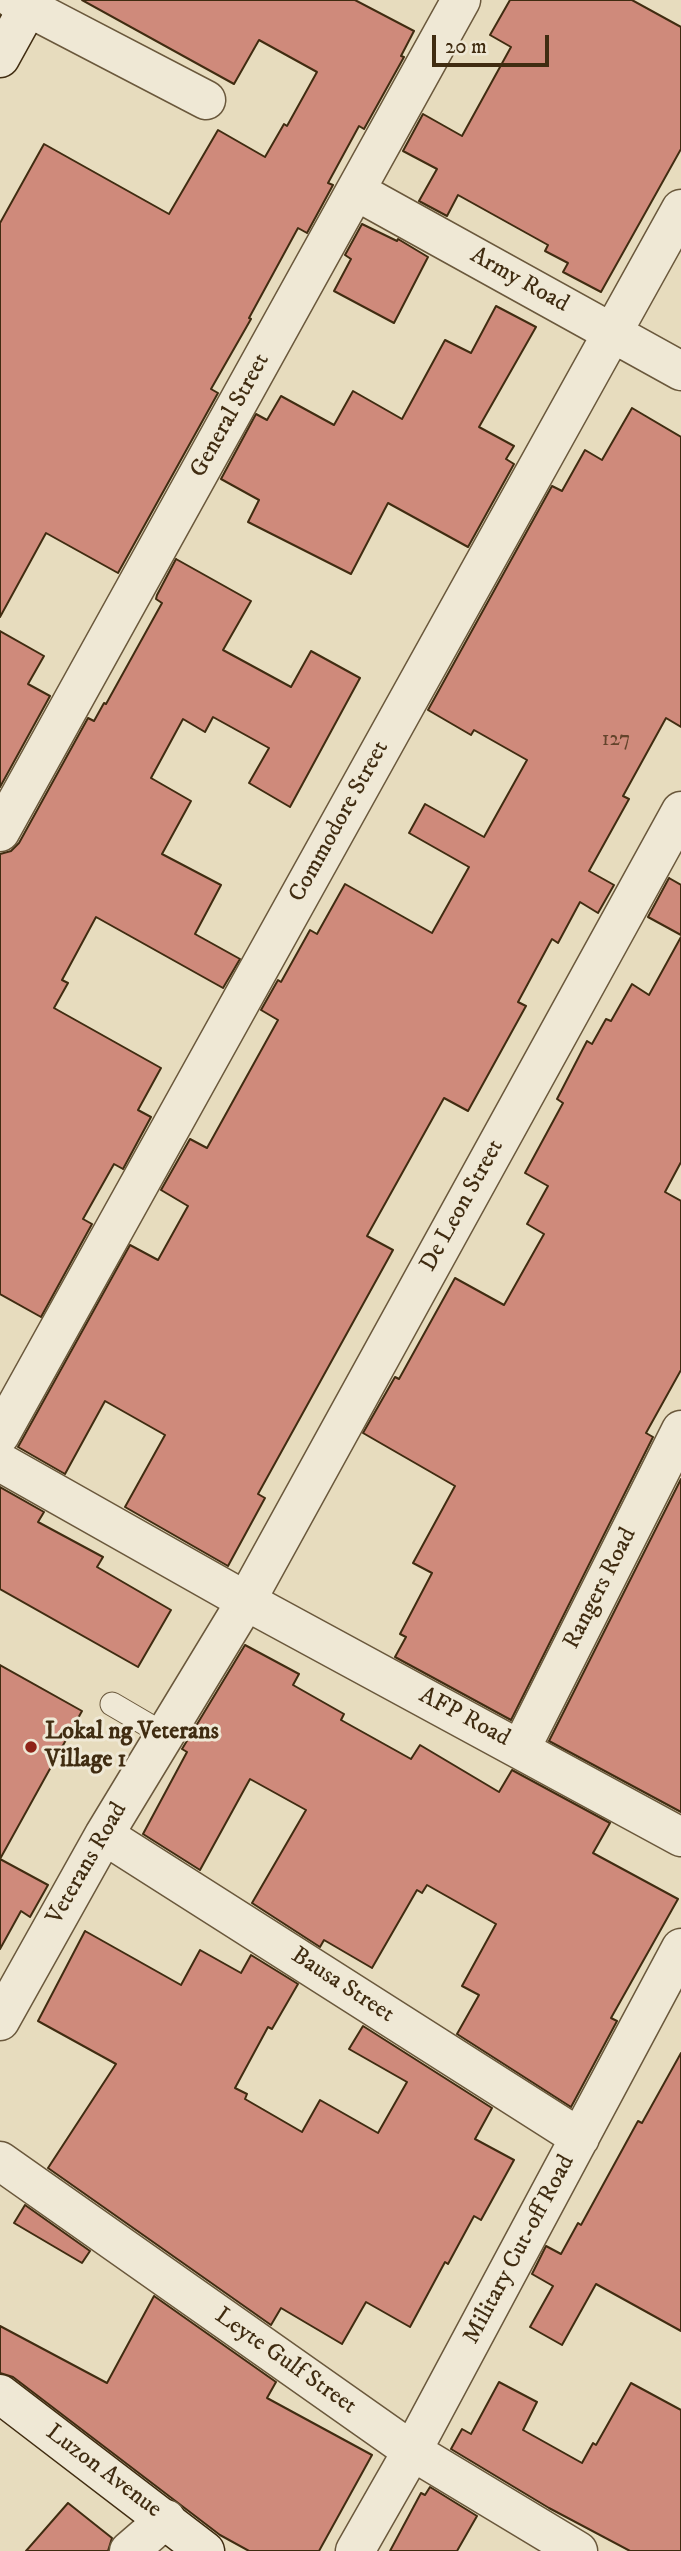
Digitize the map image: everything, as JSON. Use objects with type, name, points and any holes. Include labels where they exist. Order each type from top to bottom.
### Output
[{"type":"street","name":"General Street","points":[[0,832],[461,0]]},
{"type":"street","points":[[0,58],[25,3],[206,100]]},
{"type":"street","name":"Army Road","points":[[356,191],[681,371]]},
{"type":"street","name":"Commodore Street","points":[[0,1435],[681,209]]},
{"type":"street","name":"De Leon Street","points":[[246,1601],[681,811]]},
{"type":"street","name":"Rangers Road","points":[[521,1748],[681,1430]]},
{"type":"street","name":"AFP Road","points":[[0,1462],[246,1601],[681,1836]]},
{"type":"street","name":"Veterans Road","points":[[0,2021],[104,1835],[246,1601]]},
{"type":"street","name":"Bausa Street","points":[[104,1835],[580,2138]]},
{"type":"street","name":"Military Cut-off Road","points":[[355,2551],[412,2452],[681,1948]]},
{"type":"street","name":"Leyte Gulf Street","points":[[0,2161],[412,2452],[578,2551]]},
{"type":"street","name":"Luzon Avenue","points":[[0,2394],[205,2551]]},
{"type":"street","points":[[129,2551],[166,2519]]},
{"type":"lane","points":[[113,1704],[165,1735]]},
{"type":"building","points":[[82,0],[355,0],[414,31],[401,56],[404,57],[364,129],[359,126],[328,183],[333,185],[307,233],[298,228],[211,389],[218,393],[118,573],[46,533],[0,617],[0,223],[44,144],[169,214],[218,130],[265,157],[284,124],[287,126],[317,72],[259,40],[234,84]]},
{"type":"building","points":[[510,0],[632,0],[681,27],[681,149],[601,292],[563,272],[568,263],[545,251],[548,245],[458,195],[447,216],[419,201],[437,169],[403,151],[423,114],[462,136],[511,47],[490,35]]},
{"type":"building","points":[[362,224],[397,241],[398,239],[428,257],[394,323],[334,291],[351,259],[345,255]]},
{"type":"building","points":[[496,306],[536,327],[479,427],[514,446],[506,459],[514,464],[468,547],[388,503],[351,574],[248,522],[259,500],[221,479],[256,414],[267,420],[281,396],[334,425],[353,391],[402,419],[445,340],[471,353]]},
{"type":"building","points":[[632,408],[681,437],[681,727],[666,718],[623,796],[629,799],[589,871],[614,885],[598,913],[580,902],[558,943],[552,939],[518,1002],[526,1006],[468,1111],[444,1098],[367,1236],[393,1250],[258,1494],[265,1498],[228,1566],[125,1507],[165,1435],[105,1401],[65,1474],[18,1447],[130,1245],[158,1260],[188,1206],[161,1190],[190,1139],[207,1148],[278,1020],[261,1010],[278,980],[281,982],[310,930],[317,934],[345,884],[432,933],[469,867],[409,833],[425,804],[484,837],[527,760],[474,730],[471,735],[428,710],[552,486],[562,491],[585,450],[602,460]]},
{"type":"building","points":[[176,559],[251,601],[223,650],[291,687],[311,651],[360,678],[290,807],[249,783],[269,748],[213,717],[205,732],[183,719],[151,778],[191,801],[162,854],[221,885],[195,934],[240,959],[223,988],[96,917],[62,980],[68,983],[54,1008],[161,1068],[138,1110],[151,1117],[123,1169],[114,1164],[83,1219],[92,1224],[41,1317],[0,1294],[0,854],[11,851],[19,843],[88,718],[94,721],[104,703],[106,704],[162,603],[156,599],[157,595]]},
{"type":"building","points":[[0,631],[44,656],[28,684],[50,696],[0,787]]},
{"type":"building","points":[[669,878],[681,885],[681,935],[648,917]]},
{"type":"building","points":[[681,937],[681,1162],[665,1192],[681,1201],[681,1370],[646,1433],[653,1437],[511,1720],[395,1657],[406,1637],[400,1634],[432,1573],[413,1563],[455,1486],[363,1433],[395,1377],[399,1379],[455,1278],[504,1305],[544,1234],[527,1224],[548,1186],[525,1173],[563,1103],[557,1099],[587,1041],[592,1044],[606,1019],[611,1021],[632,984],[649,995]]},
{"type":"building","points":[[681,1479],[681,1812],[549,1741]]},
{"type":"building","points":[[0,1487],[44,1512],[38,1522],[103,1557],[97,1567],[171,1610],[138,1667],[0,1589]]},
{"type":"building","points":[[245,1645],[299,1674],[293,1685],[344,1714],[341,1720],[411,1759],[420,1745],[499,1792],[512,1770],[610,1823],[593,1853],[678,1899],[611,2018],[617,2021],[571,2107],[457,2034],[479,1995],[462,1986],[496,1924],[427,1885],[422,1893],[417,1890],[372,1968],[324,1940],[320,1947],[252,1903],[306,1810],[250,1779],[200,1870],[143,1834],[187,1752],[182,1749]]},
{"type":"building","name":"Lokal ng Veterans Village 1","points":[[0,1665],[82,1711],[0,1859]]},
{"type":"building","points":[[0,1859],[48,1885],[30,1917],[21,1911],[0,1949]]},
{"type":"building","points":[[85,1931],[181,1985],[200,1950],[241,1973],[251,1955],[298,1984],[272,2029],[268,2027],[235,2088],[247,2094],[245,2099],[302,2132],[320,2100],[378,2133],[407,2082],[349,2049],[363,2026],[492,2108],[475,2139],[514,2160],[481,2220],[474,2216],[448,2264],[445,2262],[410,2327],[366,2302],[342,2344],[281,2308],[271,2325],[48,2168],[116,2064],[38,2021]]},
{"type":"building","points":[[681,2053],[681,2331],[596,2284],[562,2345],[530,2327],[553,2286],[532,2274],[546,2246],[561,2254],[578,2223],[581,2225],[638,2121],[642,2123]]},
{"type":"building","points":[[25,2205],[90,2251],[82,2263],[14,2223]]},
{"type":"building","points":[[154,2296],[276,2382],[267,2398],[372,2455],[319,2551],[249,2551],[220,2535],[13,2377],[0,2373],[0,2326],[107,2383]]},
{"type":"building","points":[[499,2382],[537,2402],[523,2430],[582,2463],[593,2443],[596,2445],[631,2383],[681,2410],[681,2551],[630,2551],[549,2508],[451,2449],[462,2429],[471,2434]]},
{"type":"building","points":[[430,2487],[477,2516],[457,2551],[390,2551],[421,2493],[425,2495]]},
{"type":"building","points":[[68,2503],[112,2538],[108,2551],[26,2551]]},
{"type":"place","name":"Lokal ng Veterans Village 1","points":[[31,1747]]}]
